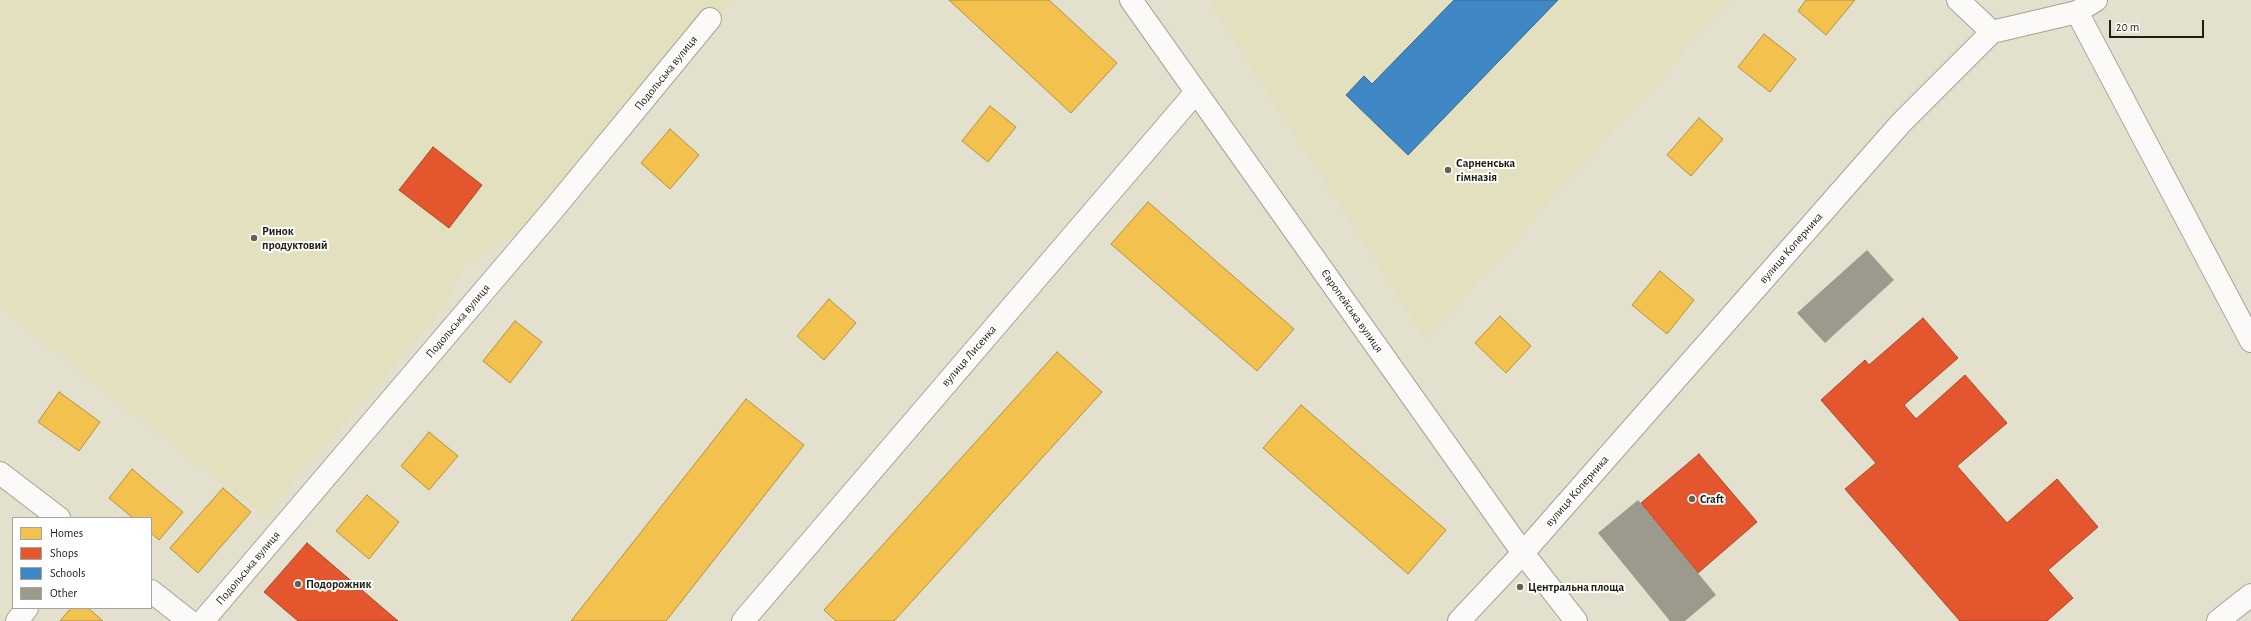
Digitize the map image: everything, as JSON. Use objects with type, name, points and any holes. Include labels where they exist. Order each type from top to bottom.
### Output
[{"type":"street","name":"Європейська вулиця","points":[[1131,0],[1523,552],[1576,621]]},
{"type":"street","points":[[1958,0],[1992,32],[2077,12],[2096,0]]},
{"type":"street","points":[[2077,12],[2251,341]]},
{"type":"street","name":"Подольська вулиця","points":[[203,621],[552,211],[710,19]]},
{"type":"street","name":"вулиця Коперника","points":[[1459,621],[1523,552],[1901,123],[1992,32]]},
{"type":"street","name":"вулиця Лисенка","points":[[743,621],[1196,92]]},
{"type":"street","points":[[0,473],[58,517]]},
{"type":"street","points":[[152,592],[189,621]]},
{"type":"street","points":[[2218,621],[2251,595]]},
{"type":"street","points":[[17,621],[26,609]]},
{"type":"shaded area","name":"Ринок продуктовий","points":[[0,0],[733,0],[675,61],[552,211],[465,265],[437,317],[264,516],[88,379],[0,307]]},
{"type":"shaded area","name":"Сарненська гімназія","points":[[1208,0],[1731,0],[1426,340]]},
{"type":"building: Homes","points":[[949,0],[1049,0],[1117,63],[1071,113]]},
{"type":"building: Homes","points":[[1806,0],[1855,0],[1826,35],[1798,11]]},
{"type":"building: Homes","points":[[1764,34],[1796,59],[1770,92],[1738,67]]},
{"type":"building: Homes","points":[[990,106],[1016,127],[988,162],[962,141]]},
{"type":"building: Homes","points":[[1699,118],[1723,139],[1691,176],[1667,155]]},
{"type":"building: Homes","points":[[670,129],[699,155],[670,189],[641,163]]},
{"type":"building: Homes","points":[[1148,202],[1294,329],[1257,371],[1111,244]]},
{"type":"building: Homes","points":[[1660,271],[1694,300],[1667,334],[1632,305]]},
{"type":"building: Homes","points":[[829,299],[856,323],[824,360],[797,336]]},
{"type":"building: Homes","points":[[1500,316],[1531,346],[1506,373],[1475,343]]},
{"type":"building: Homes","points":[[515,321],[542,342],[510,383],[483,361]]},
{"type":"building: Homes","points":[[1057,352],[1102,392],[894,621],[836,621],[824,610]]},
{"type":"building: Homes","points":[[59,392],[100,422],[79,451],[38,422]]},
{"type":"building: Homes","points":[[746,399],[804,445],[666,621],[571,621]]},
{"type":"building: Homes","points":[[1301,405],[1446,530],[1408,574],[1263,448]]},
{"type":"building: Homes","points":[[429,432],[458,456],[429,490],[401,466]]},
{"type":"building: Homes","points":[[132,469],[183,512],[159,540],[152,534],[152,517],[132,517],[109,498]]},
{"type":"building: Homes","points":[[223,488],[251,512],[198,573],[170,548]]},
{"type":"building: Homes","points":[[367,495],[399,522],[369,559],[336,531]]},
{"type":"building: Homes","points":[[70,609],[89,609],[103,621],[60,621]]},
{"type":"building: Shops","points":[[433,147],[482,185],[449,228],[399,190]]},
{"type":"building: Shops","points":[[1923,318],[1958,358],[1904,405],[1916,419],[1965,375],[2007,423],[1957,466],[2007,523],[2057,479],[2098,527],[2048,570],[2073,598],[2047,621],[1960,621],[1845,489],[1876,463],[1821,400],[1865,360],[1869,365]]},
{"type":"building: Shops","points":[[1699,454],[1757,522],[1698,573],[1641,503]]},
{"type":"building: Shops","points":[[307,543],[398,621],[298,621],[264,592]]},
{"type":"building: Schools","points":[[1454,0],[1558,0],[1408,155],[1346,95],[1364,76],[1372,84]]},
{"type":"building: Other","points":[[1867,250],[1894,280],[1825,343],[1797,313]]},
{"type":"building: Other","points":[[1638,500],[1716,595],[1685,621],[1670,621],[1598,533]]},
{"type":"place","name":"Сарненська гімназія","points":[[1448,170]]},
{"type":"place","name":"Ринок продуктовий","points":[[254,238]]},
{"type":"place","name":"Craft","points":[[1692,499]]},
{"type":"place","name":"Подорожник","points":[[298,584]]},
{"type":"place","name":"Центральна площа","points":[[1520,587]]}]
